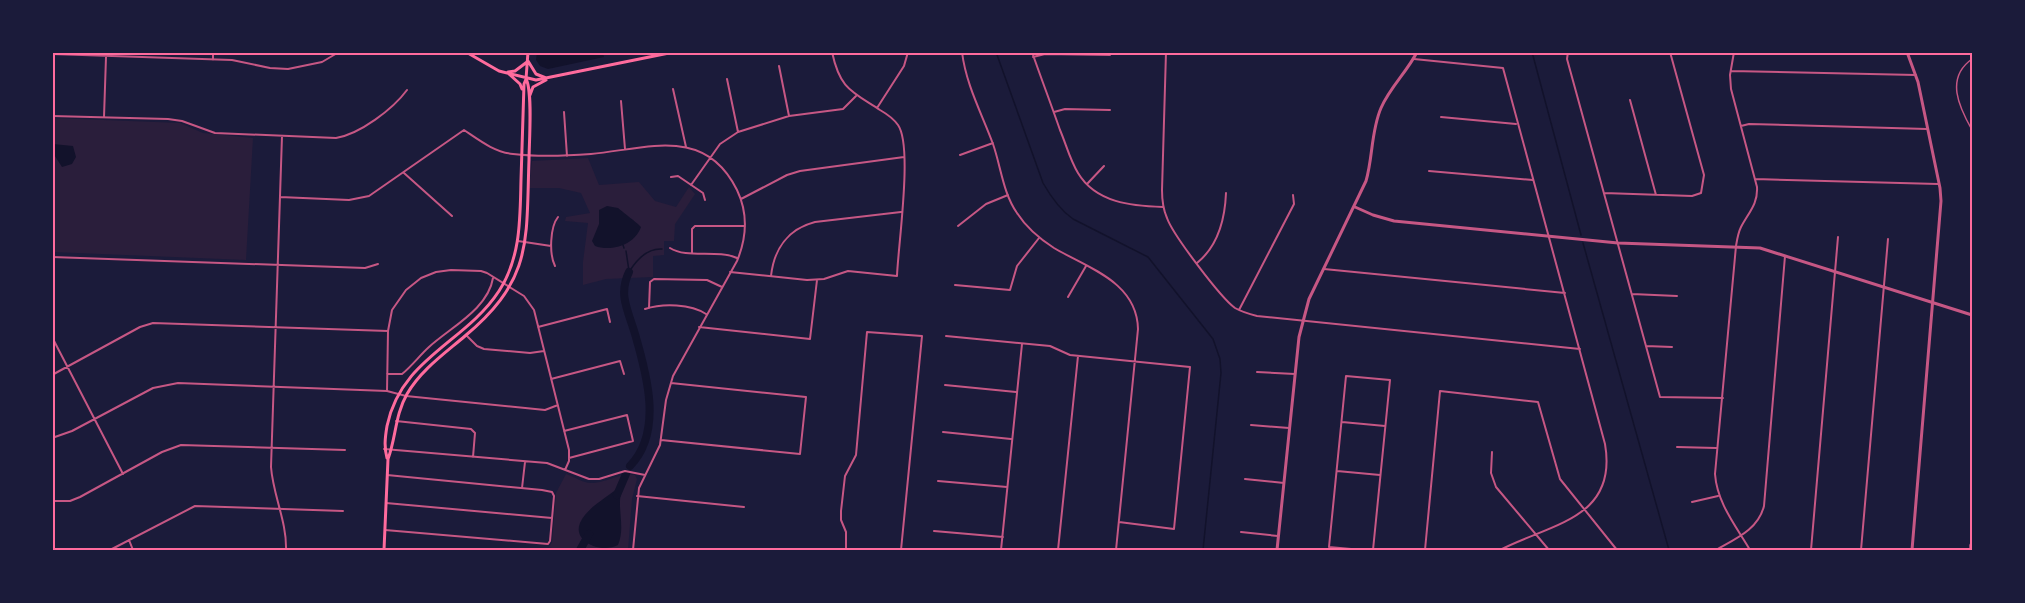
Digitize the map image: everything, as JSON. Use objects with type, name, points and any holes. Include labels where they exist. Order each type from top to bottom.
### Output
[{"type":"main road","points":[[466,52],[482,63],[526,79],[548,79],[674,52]]},
{"type":"main road","points":[[388,459],[384,448],[388,422],[399,394],[420,364],[483,311],[504,283],[514,258],[518,241],[523,92],[528,52]]},
{"type":"main road","points":[[506,73],[514,71],[527,61]]},
{"type":"main road","points":[[527,61],[536,74],[548,79]]},
{"type":"main road","points":[[506,73],[520,84],[523,92]]},
{"type":"main road","points":[[384,550],[388,459],[392,449],[396,421],[406,396],[427,368],[488,316],[510,286],[520,264],[525,242],[529,155],[529,84],[526,79]]},
{"type":"main road","points":[[529,100],[533,87],[548,79]]},
{"type":"street","points":[[213,52],[213,60]]},
{"type":"street","points":[[52,54],[246,62],[288,69],[322,62],[339,52]]},
{"type":"street","points":[[730,272],[817,280],[848,272],[897,276],[904,157],[902,132],[892,118],[856,95],[839,78],[832,52]]},
{"type":"street","points":[[877,108],[904,66],[908,52]]},
{"type":"street","points":[[962,52],[967,78],[993,143],[1008,195],[1017,213],[1052,247],[1116,283],[1131,301],[1138,324],[1116,550]]},
{"type":"street","points":[[1032,52],[1053,112],[1080,176],[1087,184],[1118,202],[1136,206],[1163,207]]},
{"type":"street","points":[[1166,52],[1163,207],[1174,232],[1222,295],[1239,310],[1257,316],[1580,349]]},
{"type":"street","points":[[1277,550],[1295,374],[1303,320],[1309,299],[1369,173],[1375,127],[1381,109],[1417,52]]},
{"type":"street","points":[[1568,52],[1567,59],[1660,397],[1723,398]]},
{"type":"street","points":[[1604,193],[1656,195],[1701,193],[1704,175],[1670,52]]},
{"type":"street","points":[[1734,52],[1731,89],[1758,195],[1755,206],[1739,230],[1736,246],[1715,474],[1719,496],[1750,550]]},
{"type":"street","points":[[1907,52],[1916,75],[1939,184],[1940,212],[1912,550]]},
{"type":"street","points":[[1033,57],[1045,54],[1110,55]]},
{"type":"street","points":[[104,117],[106,56]]},
{"type":"street","points":[[1414,59],[1503,68],[1605,444],[1607,458],[1603,485],[1600,493],[1585,510],[1569,520],[1500,550]]},
{"type":"street","points":[[779,66],[789,116]]},
{"type":"street","points":[[1731,71],[1916,75]]},
{"type":"street","points":[[727,79],[738,132]]},
{"type":"street","points":[[674,89],[686,147]]},
{"type":"street","points":[[52,116],[168,119],[182,121],[215,133],[329,138],[346,136],[371,122],[401,98],[407,90]]},
{"type":"street","points":[[691,185],[720,144],[738,132],[789,116],[843,109],[856,95]]},
{"type":"street","points":[[1630,100],[1656,195]]},
{"type":"street","points":[[621,101],[625,149]]},
{"type":"street","points":[[1053,112],[1065,109],[1110,110]]},
{"type":"street","points":[[564,112],[567,156]]},
{"type":"street","points":[[1441,117],[1517,124]]},
{"type":"street","points":[[1741,126],[1749,124],[1927,129]]},
{"type":"street","points":[[280,197],[358,199],[373,193],[404,173],[464,130],[496,150],[529,155],[567,156],[661,144],[686,147],[710,158],[727,174],[741,199],[745,226],[743,245],[738,258],[678,363],[670,383],[661,440],[638,496],[633,550]]},
{"type":"street","points":[[282,136],[272,386],[271,473],[285,531],[286,550]]},
{"type":"street","points":[[960,155],[993,143]]},
{"type":"street","points":[[741,199],[787,175],[800,171],[904,157]]},
{"type":"street","points":[[1087,184],[1104,166]]},
{"type":"street","points":[[1429,171],[1533,180]]},
{"type":"street","points":[[404,173],[452,216]]},
{"type":"street","points":[[671,177],[678,176],[703,193],[705,200]]},
{"type":"street","points":[[1755,179],[1939,184]]},
{"type":"street","points":[[1197,263],[1205,256],[1222,224],[1226,193]]},
{"type":"street","points":[[958,226],[986,204],[1008,195]]},
{"type":"street","points":[[1239,310],[1294,204],[1293,195]]},
{"type":"street","points":[[1354,207],[1394,220],[1548,236],[1618,243],[1760,248],[1972,315]]},
{"type":"street","points":[[771,276],[775,258],[782,243],[804,225],[902,212]]},
{"type":"street","points":[[555,266],[552,260],[552,246],[555,221],[558,217]]},
{"type":"street","points":[[692,252],[692,228],[695,226],[745,226]]},
{"type":"street","points":[[955,285],[1010,290],[1017,266],[1040,237]]},
{"type":"street","points":[[1811,550],[1838,237]]},
{"type":"street","points":[[1861,550],[1888,239]]},
{"type":"street","points":[[518,241],[552,246]]},
{"type":"street","points":[[670,248],[680,252],[721,253],[738,258]]},
{"type":"street","points":[[1716,550],[1742,535],[1759,520],[1764,506],[1785,255]]},
{"type":"street","points":[[52,257],[365,268],[378,264]]},
{"type":"street","points":[[1068,297],[1086,265]]},
{"type":"street","points":[[1323,269],[1564,293]]},
{"type":"street","points":[[387,391],[388,331],[392,310],[397,301],[414,282],[436,272],[481,271],[510,286],[529,301],[538,327],[564,431],[569,458],[565,470]]},
{"type":"street","points":[[387,374],[402,374],[433,343],[474,310],[490,291],[493,277]]},
{"type":"street","points":[[706,314],[696,308],[656,306],[647,308],[650,282],[654,279],[707,280],[722,286]]},
{"type":"street","points":[[699,327],[810,339],[817,280]]},
{"type":"street","points":[[1632,294],[1677,296]]},
{"type":"street","points":[[538,327],[607,309],[610,321]]},
{"type":"street","points":[[52,375],[140,327],[153,323],[388,331]]},
{"type":"street","points":[[846,550],[846,532],[841,520],[841,511],[845,476],[856,454],[867,332],[922,336],[901,550]]},
{"type":"street","points":[[466,335],[477,346],[484,349],[530,353],[544,351]]},
{"type":"street","points":[[946,336],[1050,346],[1070,355],[1190,367],[1174,529],[1119,522]]},
{"type":"street","points":[[52,337],[123,474]]},
{"type":"street","points":[[1001,550],[1022,344]]},
{"type":"street","points":[[1646,346],[1672,347]]},
{"type":"street","points":[[1058,550],[1078,356]]},
{"type":"street","points":[[550,379],[620,361],[624,374]]},
{"type":"street","points":[[1257,372],[1295,374]]},
{"type":"street","points":[[1362,550],[1329,547],[1346,376],[1390,380],[1372,550]]},
{"type":"street","points":[[52,438],[65,435],[153,388],[170,383],[387,391],[406,396],[545,410],[558,405]]},
{"type":"street","points":[[661,440],[800,454],[806,396],[670,383]]},
{"type":"street","points":[[945,385],[1017,392]]},
{"type":"street","points":[[1425,550],[1440,391],[1538,402],[1560,478],[1617,550]]},
{"type":"street","points":[[564,431],[627,415],[633,441],[569,458]]},
{"type":"street","points":[[396,421],[471,429],[475,434],[473,457]]},
{"type":"street","points":[[1342,422],[1385,426]]},
{"type":"street","points":[[1251,425],[1289,429]]},
{"type":"street","points":[[943,432],[1012,440]]},
{"type":"street","points":[[52,501],[70,501],[89,493],[162,452],[181,445],[345,450]]},
{"type":"street","points":[[1677,447],[1716,448]]},
{"type":"street","points":[[384,448],[547,464],[589,479],[599,479],[625,471],[645,475]]},
{"type":"street","points":[[1492,452],[1491,473],[1496,487],[1549,550]]},
{"type":"street","points":[[522,488],[525,462]]},
{"type":"street","points":[[1337,471],[1380,475]]},
{"type":"street","points":[[385,530],[544,545],[550,541],[554,494],[542,490],[387,475]]},
{"type":"street","points":[[1245,479],[1284,483]]},
{"type":"street","points":[[938,481],[1008,487]]},
{"type":"street","points":[[638,496],[744,507]]},
{"type":"street","points":[[1692,502],[1719,496]]},
{"type":"street","points":[[386,503],[552,518]]},
{"type":"street","points":[[110,550],[195,506],[343,511]]},
{"type":"street","points":[[934,531],[1003,537]]},
{"type":"street","points":[[1241,532],[1278,536]]},
{"type":"street","points":[[129,540],[134,550]]},
{"type":"lane","points":[[1972,59],[1960,72],[1956,92],[1961,109],[1972,130]]},
{"type":"lane","points":[[1970,550],[1972,541]]},
{"type":"shaded area","points":[[537,52],[603,53],[604,57],[548,69],[540,66],[536,60]]},
{"type":"shaded area","points":[[53,118],[180,123],[203,133],[253,138],[246,260],[53,252]]},
{"type":"shaded area","points":[[53,144],[73,146],[76,157],[72,164],[62,167],[53,153]]},
{"type":"shaded area","points":[[588,158],[599,185],[639,182],[655,201],[676,207],[689,187],[695,194],[675,224],[674,241],[664,241],[664,255],[653,256],[653,277],[606,279],[583,285],[583,262],[588,223],[565,221],[566,217],[590,213],[581,193],[559,188],[529,188],[532,161]]},
{"type":"shaded area","points":[[607,206],[618,208],[641,227],[634,238],[622,246],[601,248],[595,246],[592,241],[599,224],[599,210]]},
{"type":"shaded area","points":[[566,474],[590,483],[630,474],[635,475],[637,479],[632,499],[628,550],[556,550],[549,547],[552,542],[556,493]]},
{"type":"shaded area","points":[[619,487],[622,490],[620,496],[621,531],[618,545],[604,548],[584,541],[579,530],[583,517],[592,507]]},
{"type":"waterway","points":[[996,52],[1043,183],[1056,203],[1073,219],[1148,257],[1213,339],[1220,359],[1221,373],[1203,550]]},
{"type":"waterway","points":[[1532,52],[1581,235]]},
{"type":"waterway","points":[[1583,243],[1669,550]]},
{"type":"waterway","points":[[629,272],[643,255],[652,250],[662,249]]},
{"type":"waterway","points":[[626,251],[629,271]]},
{"type":"waterway","points":[[629,272],[624,288],[625,303],[644,367],[649,403],[646,437],[640,452],[630,466]]},
{"type":"waterway","points":[[617,495],[626,474]]},
{"type":"waterway","points":[[580,550],[589,534]]}]
